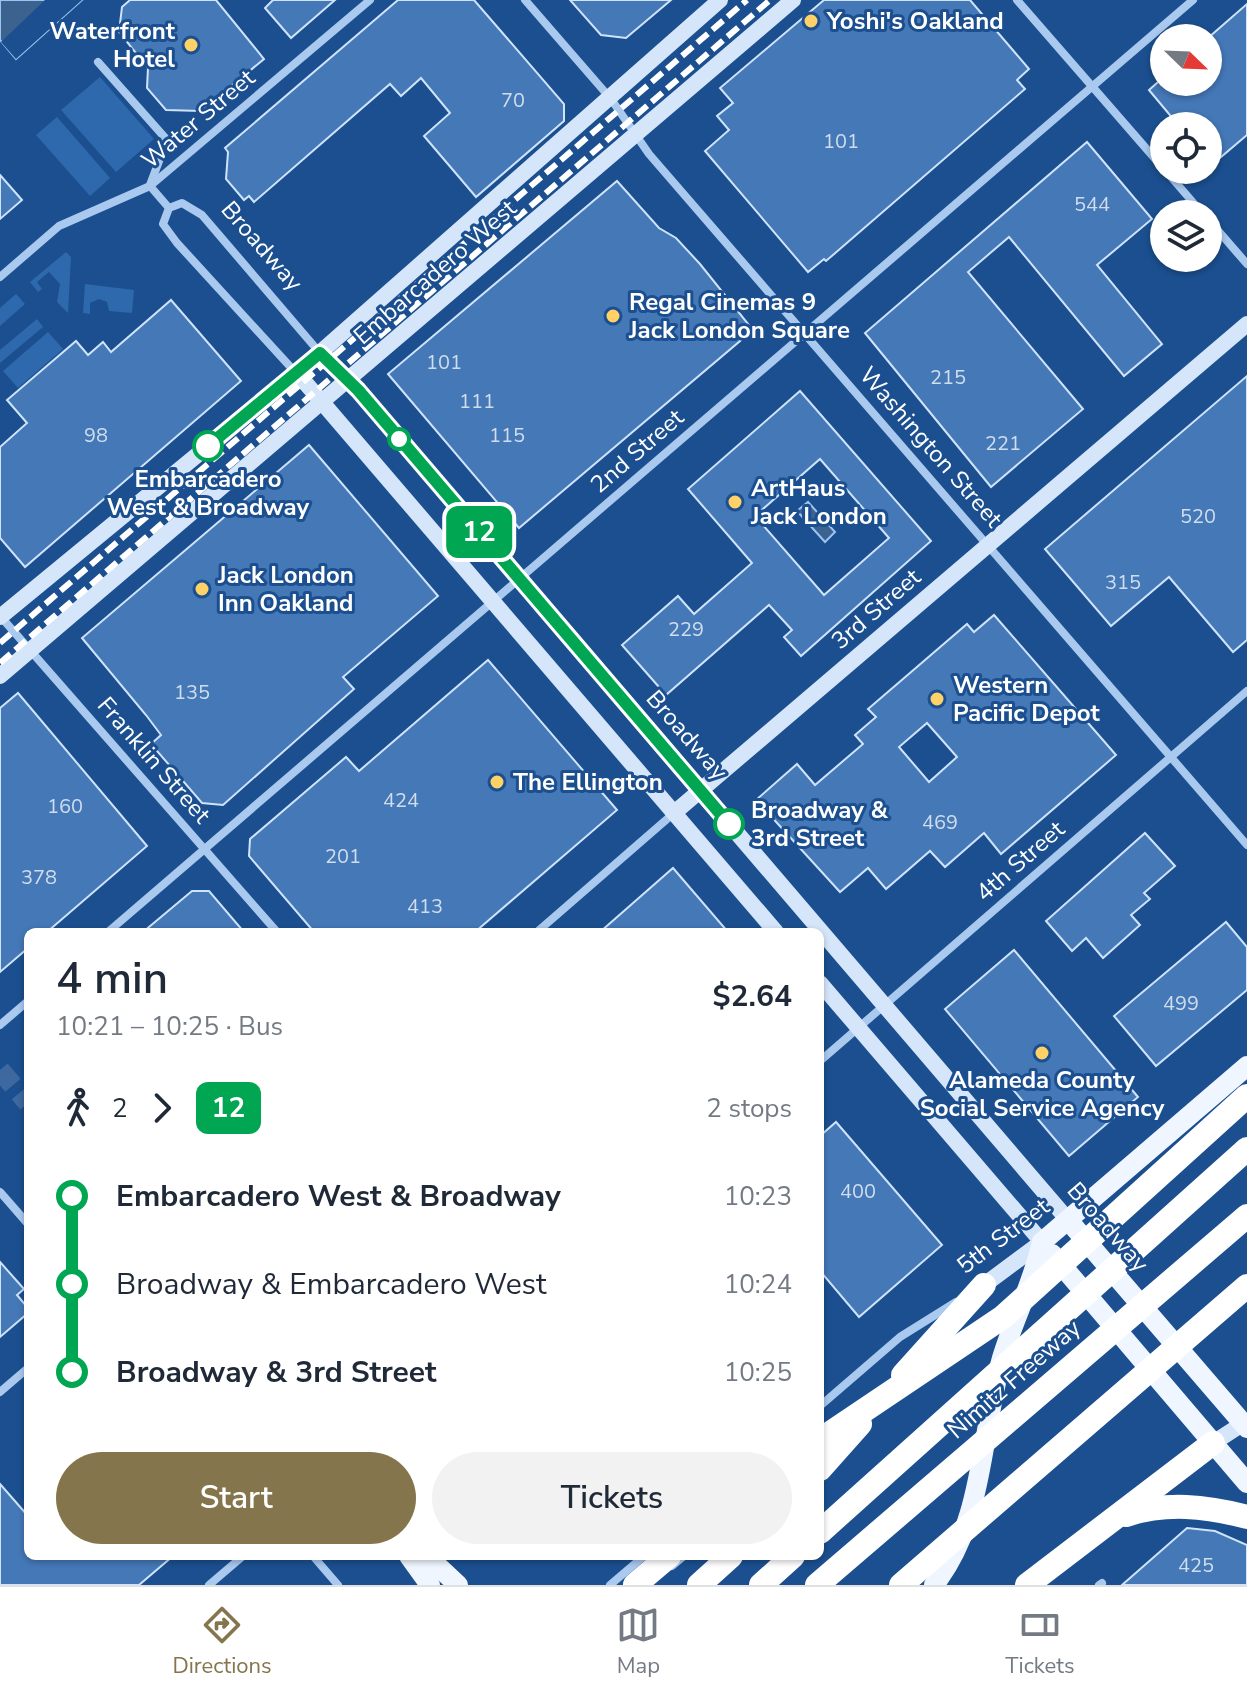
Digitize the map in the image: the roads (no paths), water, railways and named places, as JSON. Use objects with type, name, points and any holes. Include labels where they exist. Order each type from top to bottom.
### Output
[{"type":"highway","points":[[824,1437],[1003,1317],[1247,1096]]},
{"type":"highway","points":[[824,1528],[1247,1149]]},
{"type":"highway","name":"Nimitz Freeway","points":[[817,1585],[1247,1216]]},
{"type":"highway","points":[[824,1465],[984,1285]]},
{"type":"highway","points":[[901,1585],[1247,1286]]},
{"type":"highway","points":[[1027,1585],[1213,1443]]},
{"type":"highway","points":[[1112,1520],[1153,1506],[1188,1507],[1247,1517]]},
{"type":"highway","points":[[635,1585],[664,1560]]},
{"type":"highway","points":[[699,1585],[727,1560]]},
{"type":"highway","points":[[761,1585],[789,1560]]},
{"type":"main road","name":"5th Street","points":[[1042,1242],[1247,1066]]},
{"type":"main road","name":"Broadway","points":[[1068,1220],[1246,1424]]},
{"type":"main road","points":[[1042,1242],[1247,1483]]},
{"type":"main road","points":[[934,1585],[949,1566],[964,1534],[1003,1355],[1034,1280],[1042,1242]]},
{"type":"main road","points":[[412,1560],[430,1585]]},
{"type":"main road","points":[[431,1560],[458,1585]]},
{"type":"street","name":"Water Street","points":[[0,277],[59,226],[150,186],[370,0]]},
{"type":"street","name":"Washington Street","points":[[525,0],[611,99],[633,135],[1247,845]]},
{"type":"street","name":"Embarcadero West","points":[[0,616],[297,373],[720,0]]},
{"type":"street","name":"Embarcadero West","points":[[0,676],[793,0]]},
{"type":"street","points":[[1017,0],[1150,154]]},
{"type":"street","name":"2nd Street","points":[[113,928],[1193,0]]},
{"type":"street","points":[[98,62],[167,140],[150,186],[169,208],[163,224],[177,243],[297,373],[773,928]]},
{"type":"street","points":[[1176,184],[1191,200]]},
{"type":"street","name":"Broadway","points":[[169,208],[182,203],[202,215],[818,928]]},
{"type":"street","points":[[1222,235],[1247,264]]},
{"type":"street","name":"3rd Street","points":[[542,928],[1247,324]]},
{"type":"street","name":"Franklin Street","points":[[0,616],[274,928]]},
{"type":"street","name":"4th Street","points":[[824,1058],[1247,691]]},
{"type":"street","name":"Broadway","points":[[824,936],[1068,1220]]},
{"type":"street","points":[[824,988],[1042,1242]]},
{"type":"street","points":[[0,1025],[24,1004]]},
{"type":"street","points":[[0,1192],[24,1219]]},
{"type":"street","name":"5th Street","points":[[824,1403],[900,1337],[984,1285],[1042,1242]]},
{"type":"street","points":[[0,1392],[24,1371]]},
{"type":"street","points":[[1213,1443],[1246,1424]]},
{"type":"street","points":[[209,1585],[238,1560]]},
{"type":"street","points":[[316,1560],[338,1585]]},
{"type":"street","points":[[610,1585],[639,1560]]},
{"type":"street","points":[[650,1585],[679,1560]]},
{"type":"tunnel","points":[[0,1070],[24,1098]]},
{"type":"railway","points":[[0,643],[747,0]]},
{"type":"railway","points":[[0,663],[770,0]]},
{"type":"place","name":"Yoshi's Oakland","points":[[811,21]]},
{"type":"place","name":"Waterfront Hotel","points":[[191,45]]},
{"type":"place","name":"Regal Cinemas 9 Jack London Square","points":[[613,316]]},
{"type":"place","name":"Embarcadero West & Broadway","points":[[208,446]]},
{"type":"place","name":"ArtHaus Jack London","points":[[735,502]]},
{"type":"place","name":"Jack London Inn Oakland","points":[[202,589]]},
{"type":"place","name":"Western Pacific Depot","points":[[937,699]]},
{"type":"place","name":"The Ellington","points":[[497,782]]},
{"type":"place","name":"Broadway & 3rd Street","points":[[729,824]]},
{"type":"place","name":"Alameda County Social Service Agency","points":[[1042,1053]]}]
